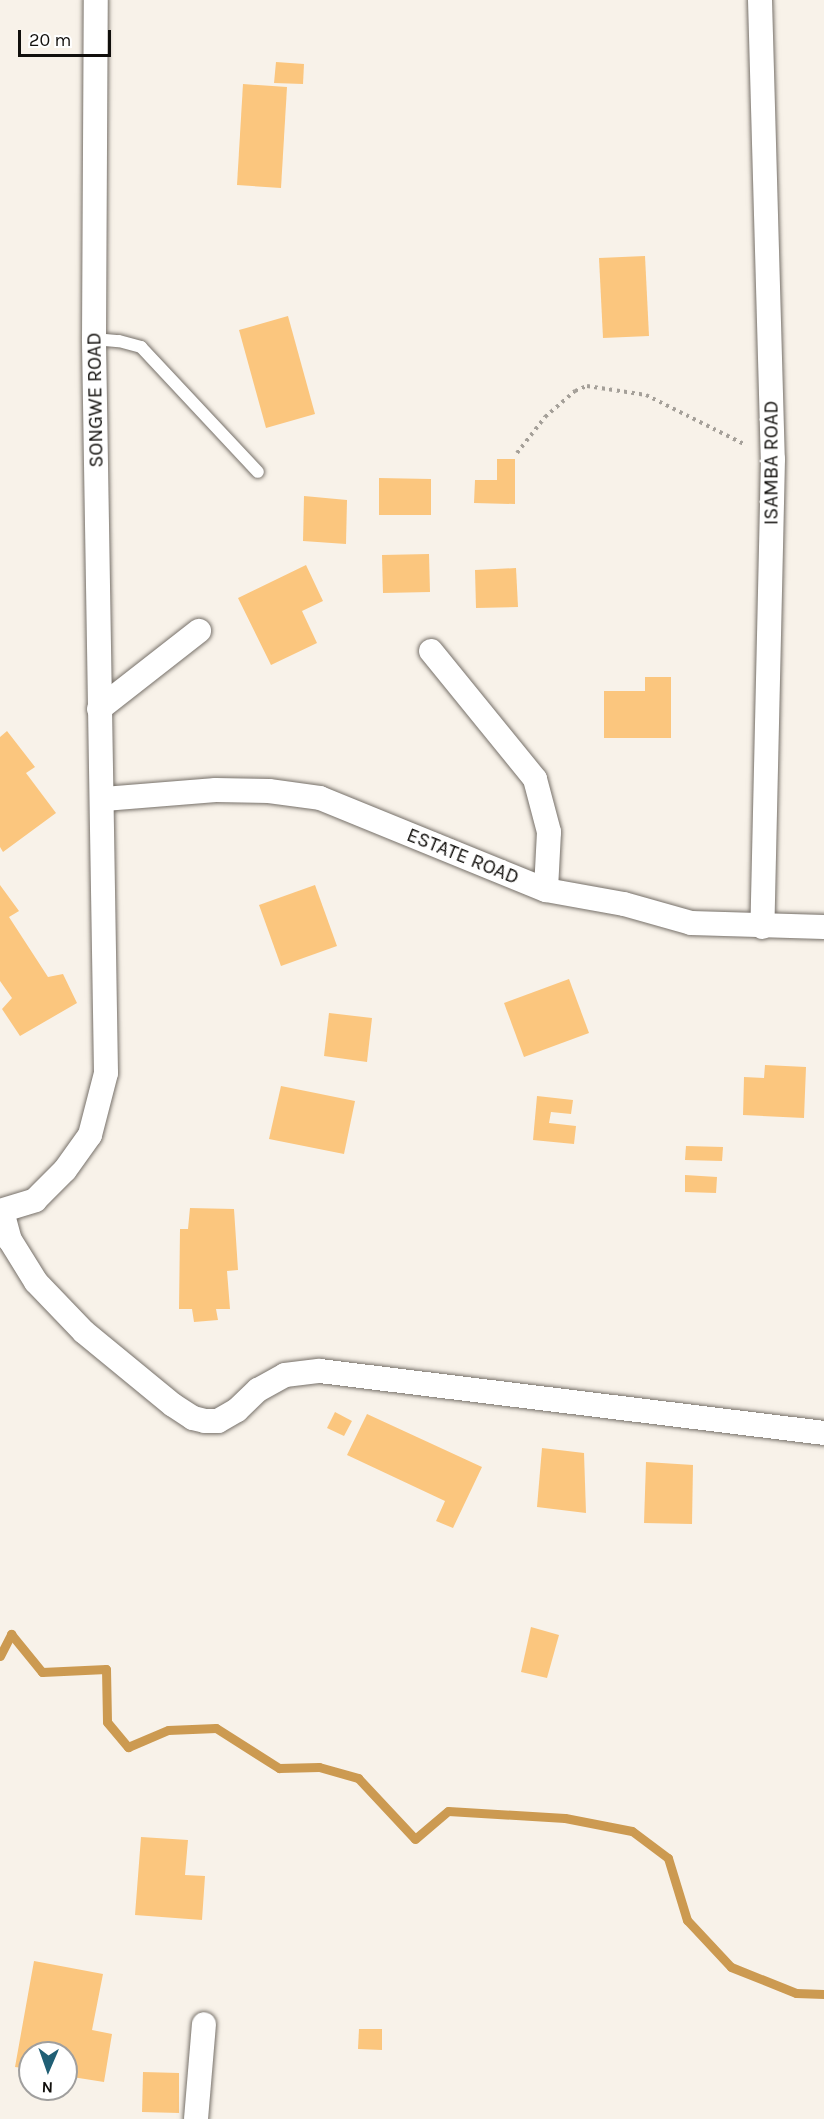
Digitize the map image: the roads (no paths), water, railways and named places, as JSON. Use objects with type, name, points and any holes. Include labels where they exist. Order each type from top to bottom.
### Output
[{"type":"street","name":"SONGWE ROAD","points":[[1,1218],[35,1200],[65,1170],[90,1135],[106,1073],[104,799],[99,709],[94,339],[96,0]]},
{"type":"street","name":"ISAMBA ROAD","points":[[760,0],[773,459],[762,927]]},
{"type":"street","points":[[99,709],[199,631]]},
{"type":"street","points":[[430,651],[535,779],[549,832],[546,890]]},
{"type":"street","name":"ESTATE ROAD","points":[[104,799],[216,790],[269,791],[320,798],[546,890],[624,904],[691,923],[762,927],[824,927]]},
{"type":"street","points":[[1,1218],[10,1240],[44,1290],[84,1332],[173,1405],[193,1418],[218,1421],[237,1410],[258,1390],[285,1375],[320,1371],[824,1433]]},
{"type":"street","points":[[196,2119],[204,2024]]},
{"type":"lane","points":[[94,339],[119,341],[141,347],[258,472]]},
{"type":"waterway","points":[[0,1656],[11,1634],[42,1672],[106,1669],[107,1722],[128,1747],[168,1730],[216,1728],[279,1768],[319,1767],[358,1778],[415,1839],[448,1811],[565,1818],[632,1831],[668,1858],[687,1920],[731,1967],[796,1993],[824,1994]]}]
